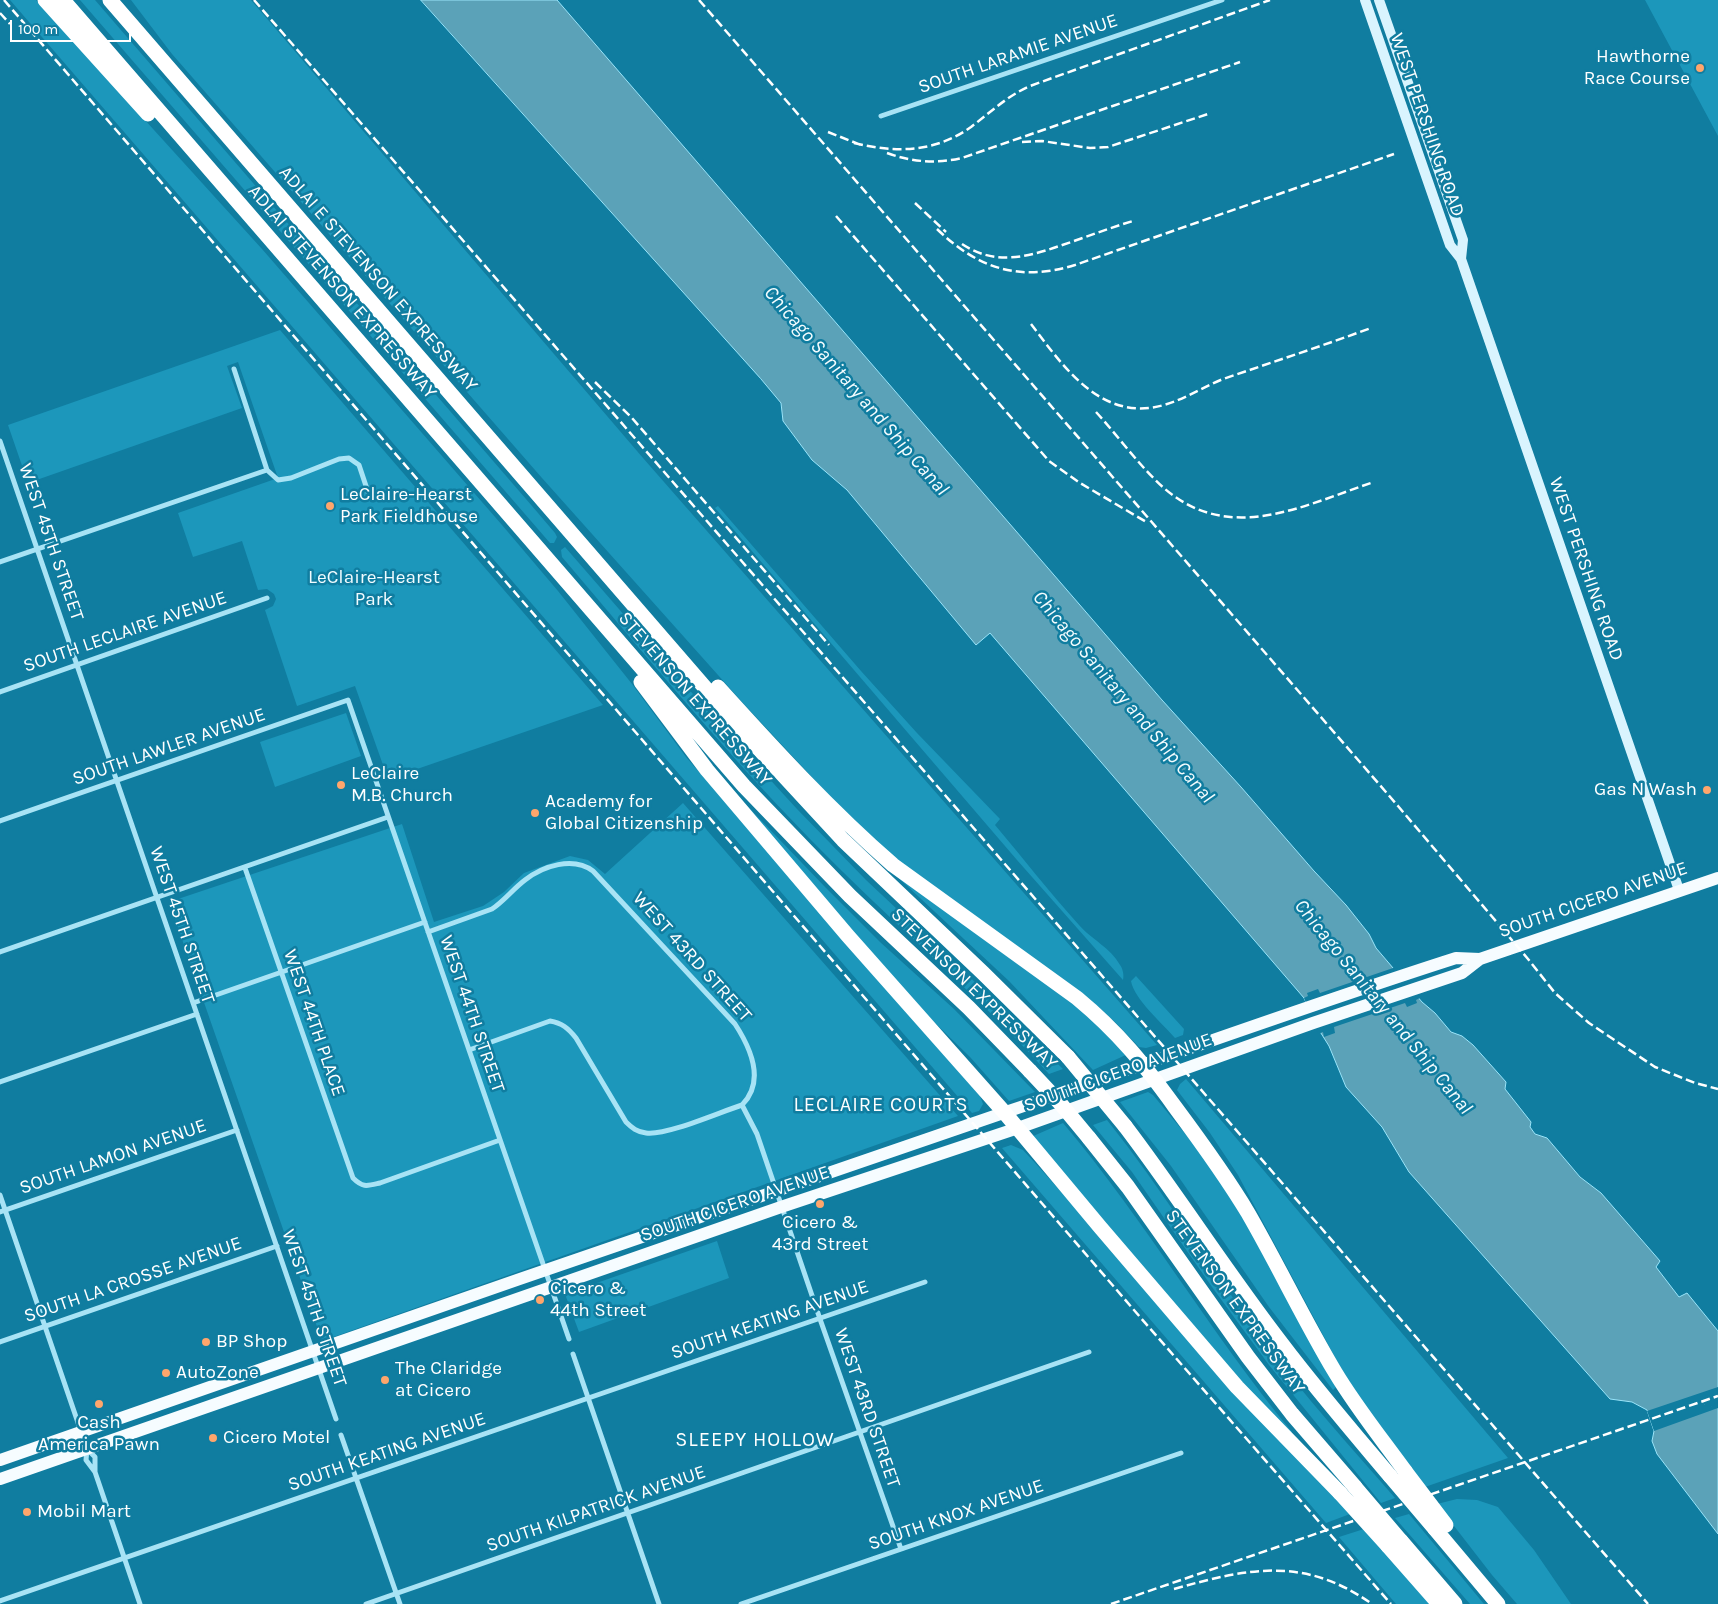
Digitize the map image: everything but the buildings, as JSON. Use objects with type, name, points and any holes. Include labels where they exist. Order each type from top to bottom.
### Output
[{"type":"highway","points":[[45,0],[183,153],[246,212]]},
{"type":"highway","name":"ADLAI STEVENSON EXPRESSWAY","points":[[63,0],[591,611]]},
{"type":"highway","points":[[110,0],[154,50]]},
{"type":"highway","points":[[120,0],[154,50]]},
{"type":"highway","name":"ADLAI E STEVENSON EXPRESSWAY","points":[[154,50],[572,536]]},
{"type":"highway","name":"STEVENSON EXPRESSWAY","points":[[572,536],[746,735],[843,840],[1068,1057],[1125,1126],[1176,1194],[1245,1295],[1282,1345],[1390,1476],[1440,1527]]},
{"type":"highway","points":[[611,580],[665,628],[801,779],[868,844],[893,865],[1077,998],[1102,1019],[1144,1064],[1222,1172],[1248,1213],[1308,1326],[1355,1404],[1405,1471],[1456,1555],[1498,1604]]},
{"type":"highway","points":[[591,611],[706,770],[848,936],[1018,1128],[1100,1227],[1238,1387],[1340,1492],[1394,1543],[1440,1604]]},
{"type":"highway","name":"STEVENSON EXPRESSWAY","points":[[591,611],[731,772],[788,833],[884,930],[999,1036],[1060,1103],[1133,1195],[1248,1357],[1292,1414],[1355,1488],[1394,1543],[1455,1604]]},
{"type":"main road","name":"WEST PERSHING ROAD","points":[[1365,0],[1450,245],[1461,259],[1679,890]]},
{"type":"main road","name":"WEST PERSHING ROAD","points":[[1379,0],[1463,240],[1461,259]]},
{"type":"main road","points":[[1385,56],[1398,52]]},
{"type":"main road","name":"SOUTH CICERO AVENUE","points":[[0,1479],[781,1207],[1018,1128],[1313,1023],[1462,973],[1480,959],[1718,878]]},
{"type":"main road","name":"SOUTH CICERO AVENUE","points":[[0,1460],[1307,1007],[1456,958],[1480,959]]},
{"type":"street","name":"SOUTH LARAMIE AVENUE","points":[[881,116],[1222,0]]},
{"type":"street","points":[[234,369],[267,470],[278,480],[291,478],[339,459],[349,458],[359,465],[370,498]]},
{"type":"street","name":"WEST 45TH STREET","points":[[0,441],[336,1419]]},
{"type":"street","points":[[0,562],[267,470]]},
{"type":"street","name":"SOUTH LECLAIRE AVENUE","points":[[0,692],[267,598]]},
{"type":"street","name":"SOUTH LAWLER AVENUE","points":[[0,821],[348,700]]},
{"type":"street","name":"WEST 44TH STREET","points":[[348,700],[569,1339]]},
{"type":"street","points":[[0,952],[388,817]]},
{"type":"street","name":"WEST 43RD STREET","points":[[428,932],[485,912],[501,903],[531,875],[561,864],[578,863],[593,871],[738,1029],[747,1046],[755,1070],[751,1091],[747,1100],[742,1105],[757,1134],[901,1550]]},
{"type":"street","name":"WEST 44TH PLACE","points":[[245,868],[353,1178],[360,1185],[368,1186],[380,1183],[500,1140]]},
{"type":"street","points":[[193,1003],[425,922]]},
{"type":"street","points":[[0,1082],[197,1014]]},
{"type":"street","points":[[469,1050],[550,1021],[559,1023],[568,1028],[576,1038],[626,1122],[635,1130],[646,1133],[666,1131],[742,1105]]},
{"type":"street","name":"SOUTH LAMON AVENUE","points":[[3,1211],[237,1130]]},
{"type":"street","points":[[0,1195],[3,1211],[87,1449],[86,1460],[95,1472],[140,1604]]},
{"type":"street","name":"SOUTH LA CROSSE AVENUE","points":[[0,1342],[277,1246]]},
{"type":"street","name":"SOUTH KEATING AVENUE","points":[[0,1601],[925,1282]]},
{"type":"street","name":"SOUTH KILPATRICK AVENUE","points":[[366,1604],[1089,1352]]},
{"type":"street","points":[[573,1354],[659,1604]]},
{"type":"street","points":[[341,1435],[400,1604]]},
{"type":"street","points":[[87,1449],[95,1457],[95,1472]]},
{"type":"street","name":"SOUTH KNOX AVENUE","points":[[741,1604],[1181,1453]]},
{"type":"green space","points":[[10,0],[36,0],[262,249],[558,591],[632,684],[686,757],[980,1096],[983,1104],[979,1111],[972,1113]]},
{"type":"green space","points":[[80,0],[95,0],[555,533],[557,537],[554,543],[550,543]]},
{"type":"green space","points":[[131,0],[251,0],[643,458],[1157,1045],[1146,1048],[1139,1047],[1086,996],[944,897],[864,833],[743,703],[542,478],[172,54]]},
{"type":"green space","name":"Hawthorne Race Course","points":[[1645,0],[1718,0],[1718,136]]},
{"type":"green space","name":"LeClaire-Hearst Park","points":[[280,330],[603,705],[388,779],[355,686],[297,706],[265,610],[273,606],[276,599],[274,594],[267,589],[258,590],[242,541],[193,557],[178,513],[278,478],[238,362],[227,366],[242,408],[28,483],[8,425]]},
{"type":"green space","points":[[718,506],[861,671],[917,733],[1000,819],[995,825],[1079,925],[1116,959],[1123,970],[1123,980],[1017,860],[715,508]]},
{"type":"green space","points":[[565,547],[719,724],[797,809],[866,880],[976,983],[1063,1069],[1049,1074],[961,984],[809,838],[683,700],[562,557],[561,550]]},
{"type":"green space","points":[[346,713],[361,756],[275,787],[260,742]]},
{"type":"green space","points":[[729,787],[880,942],[954,1009],[1035,1092],[1009,1101],[970,1057],[870,955]]},
{"type":"green space","points":[[683,803],[958,1116],[322,1341],[169,902],[402,824],[434,922],[483,906],[504,892],[524,873],[570,856],[588,860],[605,874]]},
{"type":"green space","points":[[890,870],[1083,1010],[1128,1054],[1093,1070],[1009,981]]},
{"type":"green space","points":[[1136,976],[1184,1029],[1183,1035],[1175,1038],[1137,996],[1131,981]]},
{"type":"green space","points":[[1186,1079],[1508,1458],[1425,1487],[1370,1414],[1339,1365],[1238,1175],[1210,1133],[1177,1090]]},
{"type":"green space","points":[[1148,1092],[1153,1095],[1202,1154],[1250,1229],[1336,1387],[1333,1390],[1269,1307],[1171,1166],[1120,1102]]},
{"type":"green space","points":[[1107,1120],[1148,1174],[1243,1313],[1279,1361],[1395,1498],[1381,1503],[1269,1365],[1132,1172],[1093,1125]]},
{"type":"green space","points":[[1063,1123],[1122,1199],[1233,1356],[1292,1432],[1290,1433],[1229,1369],[1031,1137]]},
{"type":"green space","points":[[1011,1145],[1023,1150],[1037,1165],[1350,1514],[1326,1523],[1002,1148]]},
{"type":"green space","points":[[717,1241],[729,1278],[579,1332],[565,1294]]},
{"type":"green space","points":[[1457,1499],[1477,1500],[1498,1507],[1534,1550],[1571,1604],[1517,1604],[1437,1504]]},
{"type":"green space","points":[[1409,1514],[1484,1604],[1470,1604],[1395,1518]]},
{"type":"green space","points":[[1364,1529],[1431,1604],[1396,1604],[1339,1537]]},
{"type":"water","name":"Chicago Sanitary and Ship Canal","points":[[421,0],[557,0],[1162,700],[1346,905],[1369,934],[1376,948],[1422,1002],[1435,1013],[1451,1032],[1462,1036],[1473,1045],[1506,1082],[1505,1089],[1531,1122],[1530,1127],[1535,1134],[1547,1138],[1580,1177],[1601,1193],[1660,1261],[1656,1267],[1679,1297],[1687,1293],[1718,1331],[1718,1396],[1710,1391],[1701,1398],[1706,1409],[1718,1405],[1718,1534],[1657,1454],[1652,1441],[1654,1431],[1647,1410],[1632,1402],[1610,1399],[1409,1172],[1382,1127],[1346,1087],[1329,1046],[1304,998],[990,633],[976,645],[847,490],[812,460],[783,421],[781,403],[761,379]]},
{"type":"pier","points":[[1396,967],[1419,995],[1420,998],[1416,1000],[1417,1003],[1407,1007],[1405,1003],[1334,1027],[1335,1033],[1324,1037],[1323,1032],[1318,1034],[1304,998],[1308,996],[1307,993],[1318,989],[1320,993]]},
{"type":"pier","points":[[1718,1387],[1718,1398],[1708,1394],[1704,1397],[1703,1401],[1705,1405],[1710,1407],[1718,1402],[1718,1408],[1654,1431],[1647,1411]]},
{"type":"railway","points":[[4,0],[1140,1317],[1391,1604]]},
{"type":"railway","points":[[254,0],[1648,1604]]},
{"type":"railway","points":[[699,0],[1398,806],[1555,993],[1589,1023],[1655,1067],[1695,1083],[1718,1089]]},
{"type":"railway","points":[[854,143],[900,149],[929,146],[943,142],[971,127],[1006,99],[1030,86],[1270,0]]},
{"type":"railway","points":[[0,13],[10,24]]},
{"type":"railway","points":[[887,153],[924,161],[962,158],[1240,62]]},
{"type":"railway","points":[[1022,142],[1042,141],[1090,148],[1108,147],[1208,114]]},
{"type":"railway","points":[[828,132],[861,145]]},
{"type":"railway","points":[[937,229],[968,254],[1001,268],[1018,272],[1055,270],[1075,265],[1394,154]]},
{"type":"railway","points":[[915,203],[946,232]]},
{"type":"railway","points":[[836,216],[1049,461],[1080,483],[1148,523]]},
{"type":"railway","points":[[962,244],[976,252],[990,256],[1018,257],[1046,250],[1133,221]]},
{"type":"railway","points":[[1031,324],[1056,357],[1086,387],[1103,398],[1121,406],[1142,408],[1164,405],[1223,379],[1371,328]]},
{"type":"railway","points":[[595,382],[632,418],[829,645]]},
{"type":"railway","points":[[1096,412],[1138,462],[1165,489],[1190,506],[1216,515],[1242,517],[1268,515],[1321,501],[1374,482]]},
{"type":"railway","points":[[1111,1604],[1718,1396]]},
{"type":"railway","points":[[1174,1589],[1227,1576],[1276,1571],[1323,1578],[1347,1589],[1372,1604]]},
{"type":"place","name":"Hawthorne Race Course","points":[[1700,68]]},
{"type":"place","name":"LeClaire-Hearst Park Fieldhouse","points":[[330,506]]},
{"type":"place","name":"LeClaire M.B. Church","points":[[341,785]]},
{"type":"place","name":"Gas N Wash","points":[[1707,790]]},
{"type":"place","name":"Academy for Global Citizenship","points":[[535,813]]},
{"type":"place","name":"Cicero & 43rd Street","points":[[820,1204]]},
{"type":"place","name":"Cicero & 44th Street","points":[[540,1300]]},
{"type":"place","name":"BP Shop","points":[[206,1342]]},
{"type":"place","name":"AutoZone","points":[[166,1373]]},
{"type":"place","name":"The Claridge at Cicero","points":[[385,1380]]},
{"type":"place","name":"Cash America Pawn","points":[[99,1404]]},
{"type":"place","name":"Cicero Motel","points":[[213,1438]]},
{"type":"place","name":"Mobil Mart","points":[[27,1512]]},
{"type":"district","name":"LECLAIRE COURTS","points":[[881,1105]]},
{"type":"district","name":"SLEEPY HOLLOW","points":[[755,1440]]}]
